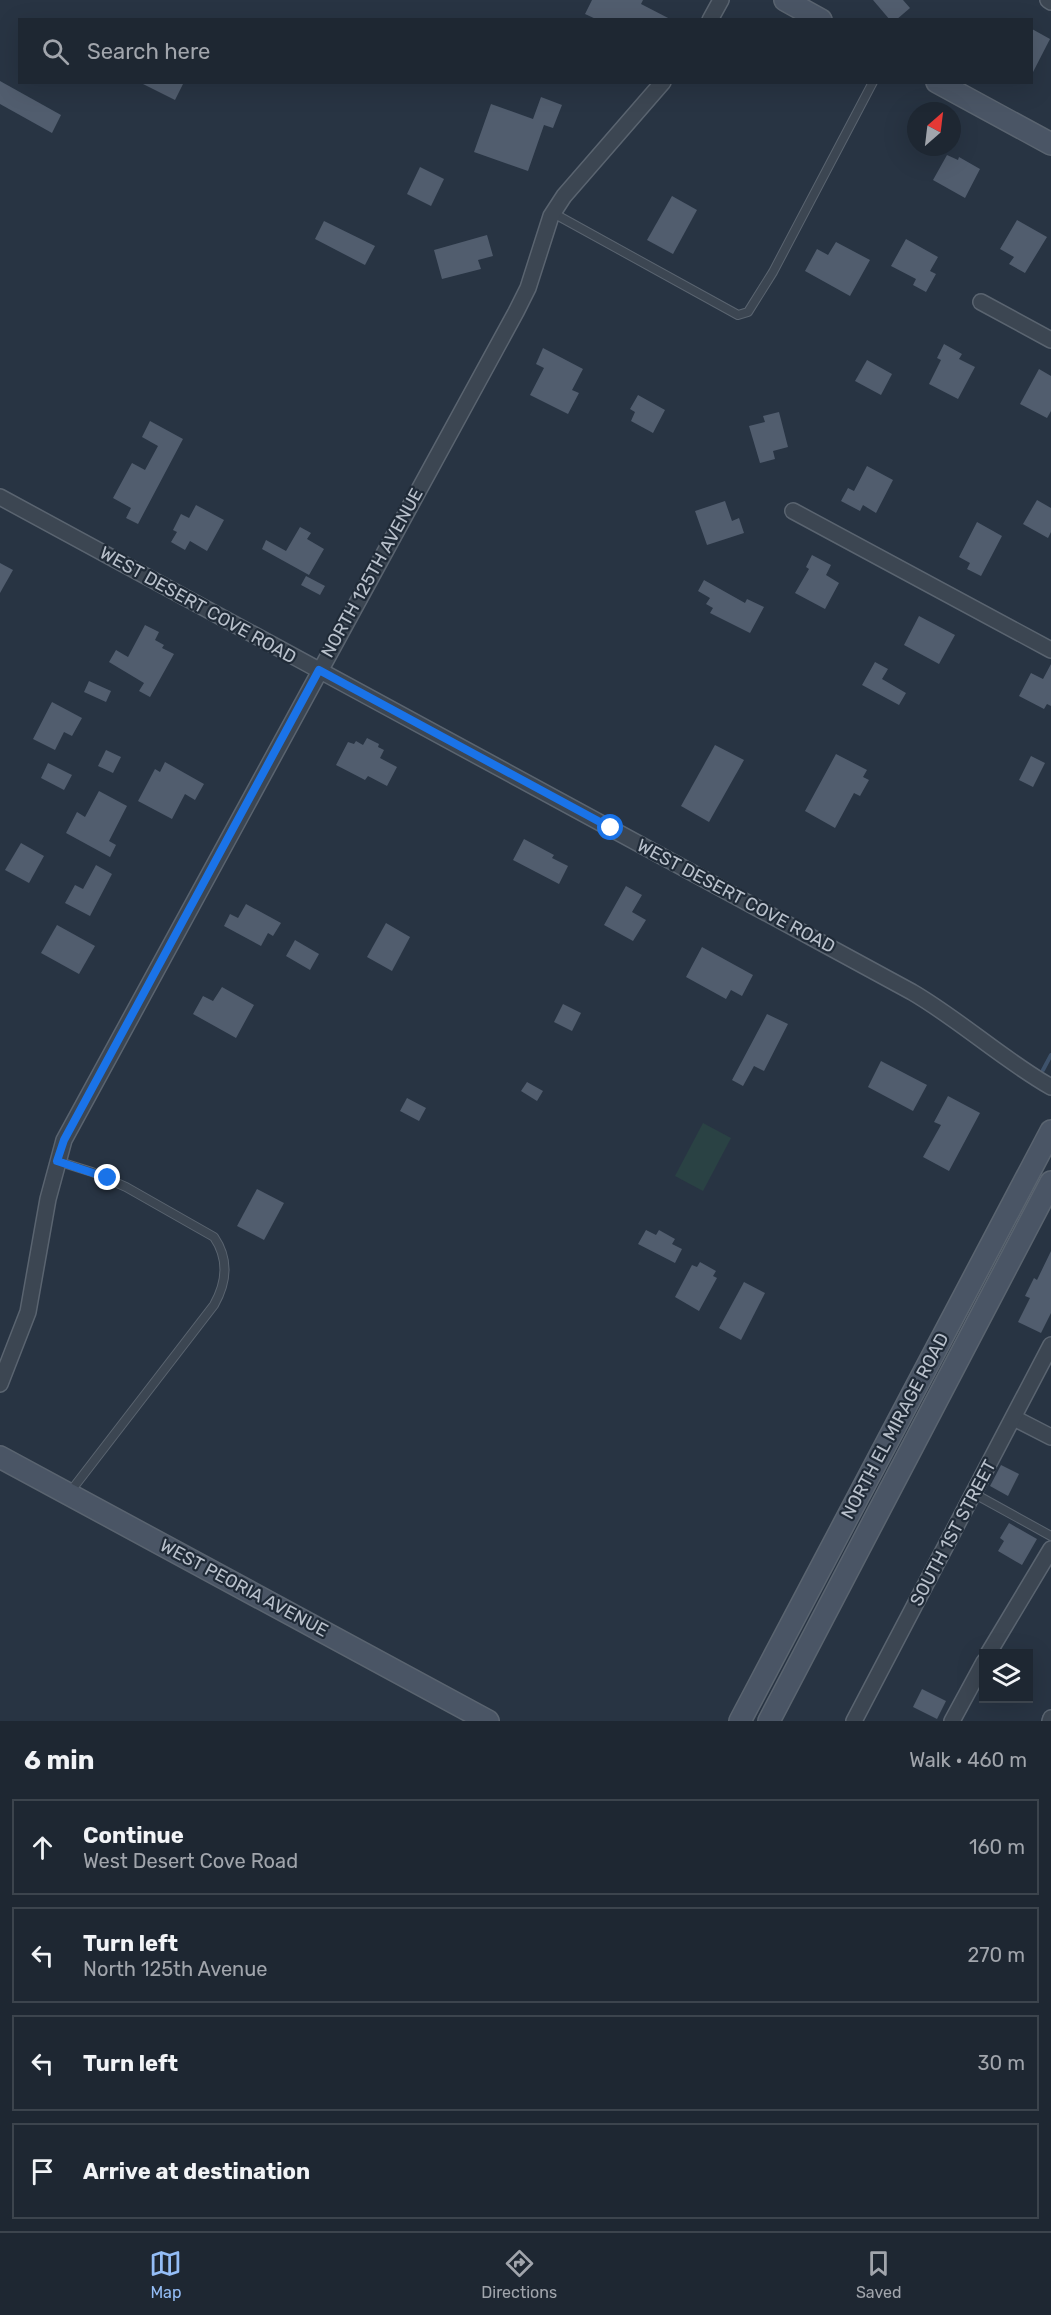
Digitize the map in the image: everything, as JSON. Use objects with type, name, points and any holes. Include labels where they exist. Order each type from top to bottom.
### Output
[{"type":"main road","points":[[785,0],[817,18]]},
{"type":"main road","points":[[942,84],[1051,144]]},
{"type":"main road","name":"NORTH EL MIRAGE ROAD","points":[[740,1721],[1051,1131]]},
{"type":"main road","name":"NORTH EL MIRAGE ROAD","points":[[769,1721],[1051,1182]]},
{"type":"main road","name":"WEST PEORIA AVENUE","points":[[0,1457],[488,1721]]},
{"type":"street","points":[[711,18],[721,0]]},
{"type":"street","name":"NORTH 125TH AVENUE","points":[[0,1384],[28,1312],[39,1245],[57,1161],[64,1140],[524,296],[553,213],[564,196],[661,84]]},
{"type":"street","points":[[981,302],[1051,340]]},
{"type":"street","name":"WEST DESERT COVE ROAD","points":[[0,497],[912,992],[933,1004],[1014,1064],[1051,1087]]},
{"type":"street","points":[[793,511],[1051,650]]},
{"type":"street","name":"SOUTH 1ST STREET","points":[[854,1721],[1051,1345]]},
{"type":"street","points":[[1014,1418],[1051,1437]]},
{"type":"street","points":[[990,1649],[1051,1549]]},
{"type":"street","points":[[952,1721],[979,1671]]},
{"type":"lane","points":[[553,213],[738,315],[748,312],[773,272],[872,84]]},
{"type":"lane","points":[[57,1161],[92,1172],[126,1187],[214,1237],[222,1248],[225,1279],[214,1305],[69,1494]]},
{"type":"lane","points":[[973,1493],[1051,1536]]},
{"type":"green space","points":[[703,1123],[731,1138],[703,1191],[675,1176]]},
{"type":"building","points":[[592,0],[643,0],[641,4],[668,18],[594,18],[585,14]]},
{"type":"building","points":[[873,0],[903,0],[910,8],[898,18],[888,18]]},
{"type":"building","points":[[1033,30],[1050,39],[1033,72]]},
{"type":"building","points":[[0,81],[61,115],[52,133],[0,104]]},
{"type":"building","points":[[143,84],[183,84],[175,100]]},
{"type":"building","points":[[541,97],[562,105],[553,128],[544,125],[528,171],[474,152],[491,104],[533,119]]},
{"type":"building","points":[[946,156],[958,160],[959,157],[980,169],[965,198],[933,180]]},
{"type":"building","points":[[420,167],[444,179],[431,206],[407,194]]},
{"type":"building","points":[[672,196],[697,210],[673,254],[647,240]]},
{"type":"building","points":[[1017,220],[1047,237],[1025,273],[1009,264],[1014,257],[1000,249]]},
{"type":"building","points":[[324,221],[375,246],[365,265],[315,239]]},
{"type":"building","points":[[487,235],[493,256],[478,260],[481,269],[442,279],[434,250]]},
{"type":"building","points":[[906,239],[938,257],[930,271],[936,274],[926,292],[913,285],[916,279],[891,266]]},
{"type":"building","points":[[836,242],[870,260],[850,296],[805,271],[817,249],[828,255]]},
{"type":"building","points":[[944,344],[962,354],[959,359],[975,367],[958,399],[929,384],[941,360],[937,358]]},
{"type":"building","points":[[543,348],[583,369],[572,390],[579,393],[568,414],[530,395],[544,368],[536,364]]},
{"type":"building","points":[[867,360],[892,374],[881,395],[855,381]]},
{"type":"building","points":[[1039,369],[1051,376],[1051,411],[1047,418],[1020,404]]},
{"type":"building","points":[[638,395],[665,410],[653,433],[631,421],[635,412],[630,409]]},
{"type":"building","points":[[779,412],[788,447],[773,451],[775,459],[760,463],[749,426],[765,422],[763,416]]},
{"type":"building","points":[[150,421],[183,439],[138,524],[126,518],[131,508],[113,498],[132,463],[145,470],[158,446],[142,437]]},
{"type":"building","points":[[867,466],[893,480],[876,513],[863,505],[860,511],[841,501],[848,488],[854,491]]},
{"type":"building","points":[[1037,500],[1051,508],[1051,532],[1048,538],[1023,524]]},
{"type":"building","points":[[725,501],[732,521],[739,518],[744,533],[707,545],[695,511]]},
{"type":"building","points":[[196,505],[224,520],[207,551],[190,541],[185,550],[171,542],[177,532],[173,530],[181,514],[189,518]]},
{"type":"building","points":[[977,522],[1002,536],[981,576],[967,569],[970,563],[959,557]]},
{"type":"building","points":[[300,527],[311,533],[307,539],[324,549],[309,575],[262,549],[266,540],[286,551]]},
{"type":"building","points":[[812,555],[831,565],[826,575],[839,583],[825,609],[795,593],[809,569],[806,567]]},
{"type":"building","points":[[0,563],[13,570],[0,593]]},
{"type":"building","points":[[306,576],[325,586],[320,595],[301,585]]},
{"type":"building","points":[[704,580],[745,603],[747,599],[764,607],[750,633],[710,613],[713,608],[706,604],[710,598],[698,591]]},
{"type":"building","points":[[919,616],[955,635],[939,664],[904,645]]},
{"type":"building","points":[[145,625],[159,632],[155,640],[164,645],[162,648],[174,654],[150,697],[139,691],[144,683],[109,662],[116,650],[128,657]]},
{"type":"building","points":[[875,662],[888,669],[882,679],[906,693],[899,705],[862,685]]},
{"type":"building","points":[[1051,664],[1051,706],[1047,704],[1044,709],[1019,696],[1031,673],[1043,679]]},
{"type":"building","points":[[89,681],[111,691],[106,702],[84,692]]},
{"type":"building","points":[[52,702],[82,718],[72,736],[64,732],[55,750],[33,739]]},
{"type":"building","points":[[367,738],[379,744],[378,747],[384,750],[380,758],[397,767],[387,786],[368,776],[365,780],[336,765],[348,742],[354,744],[356,741],[363,745]]},
{"type":"building","points":[[715,745],[744,760],[709,822],[681,806]]},
{"type":"building","points":[[106,750],[121,757],[113,773],[98,766]]},
{"type":"building","points":[[836,754],[867,770],[863,777],[869,780],[860,796],[854,793],[835,828],[805,811]]},
{"type":"building","points":[[1031,756],[1045,763],[1033,787],[1019,780]]},
{"type":"building","points":[[165,762],[204,784],[195,800],[185,794],[172,819],[138,801],[155,769],[160,772]]},
{"type":"building","points":[[48,763],[72,775],[64,790],[41,778]]},
{"type":"building","points":[[99,791],[127,806],[109,841],[116,845],[110,857],[66,833],[77,812],[85,817]]},
{"type":"building","points":[[524,839],[554,855],[552,858],[568,866],[559,884],[513,860]]},
{"type":"building","points":[[21,843],[44,856],[29,883],[5,870]]},
{"type":"building","points":[[96,865],[112,874],[90,916],[65,903],[75,885],[83,889]]},
{"type":"building","points":[[626,886],[642,895],[632,912],[646,920],[633,941],[604,925]]},
{"type":"building","points":[[246,904],[281,923],[273,936],[268,933],[261,946],[224,926],[230,914],[238,918]]},
{"type":"building","points":[[386,923],[410,937],[392,971],[367,957]]},
{"type":"building","points":[[57,925],[95,946],[79,974],[41,953]]},
{"type":"building","points":[[295,940],[319,954],[310,970],[286,956]]},
{"type":"building","points":[[702,947],[753,975],[742,996],[731,990],[726,999],[686,977]]},
{"type":"building","points":[[222,987],[254,1005],[236,1038],[193,1014],[203,996],[213,1001]]},
{"type":"building","points":[[563,1004],[581,1013],[572,1031],[554,1022]]},
{"type":"building","points":[[767,1014],[788,1024],[764,1071],[754,1066],[743,1086],[732,1080]]},
{"type":"building","points":[[881,1061],[927,1085],[913,1111],[868,1087]]},
{"type":"building","points":[[527,1082],[543,1091],[537,1101],[521,1091]]},
{"type":"building","points":[[948,1096],[980,1113],[949,1171],[923,1157],[941,1125],[934,1122]]},
{"type":"building","points":[[407,1098],[426,1108],[419,1121],[400,1111]]},
{"type":"building","points":[[257,1189],[284,1203],[264,1240],[237,1226]]},
{"type":"building","points":[[646,1230],[656,1235],[659,1230],[675,1239],[672,1244],[682,1249],[675,1263],[638,1244]]},
{"type":"building","points":[[1051,1251],[1051,1313],[1041,1333],[1018,1322],[1030,1298],[1025,1296],[1034,1278],[1037,1280]]},
{"type":"building","points":[[700,1262],[716,1271],[713,1276],[717,1278],[699,1311],[675,1297],[692,1265],[697,1267]]},
{"type":"building","points":[[744,1282],[765,1293],[741,1340],[719,1328]]},
{"type":"building","points":[[1001,1465],[1019,1474],[1008,1496],[990,1486]]},
{"type":"building","points":[[1009,1523],[1037,1539],[1022,1565],[998,1551],[1004,1541],[1000,1538]]},
{"type":"building","points":[[922,1689],[946,1701],[937,1719],[913,1707]]},
{"type":"waterway","points":[[1043,1070],[1051,1055]]},
{"type":"route","points":[[108,1178],[57,1161],[64,1140],[319,670],[611,828]]}]
